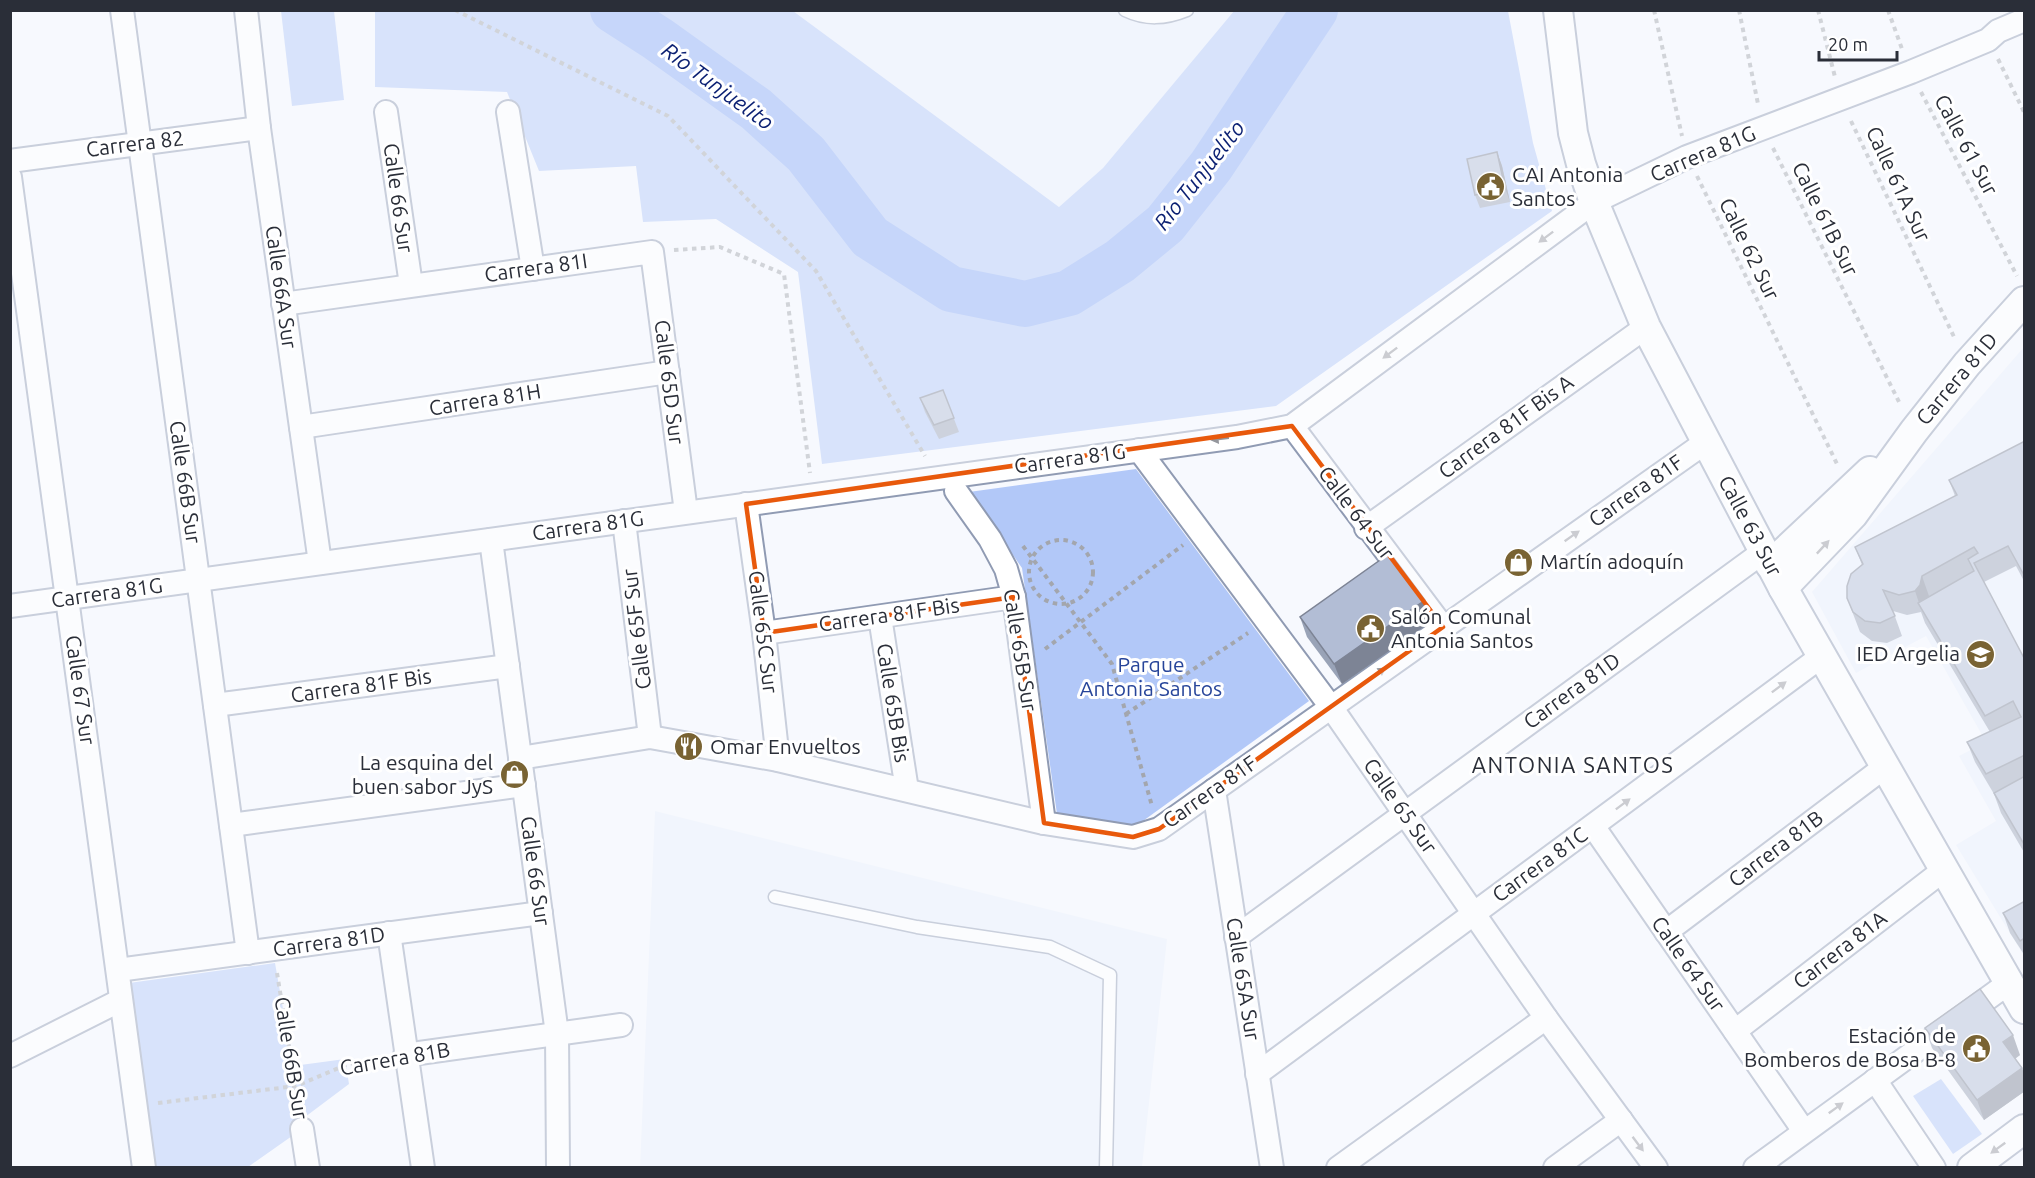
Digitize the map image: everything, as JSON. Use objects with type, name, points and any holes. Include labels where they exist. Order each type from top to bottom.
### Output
[{"type":"street","name":"Calle 66B Sur","points":[[122,10],[248,953]]},
{"type":"street","name":"Calle 66A Sur","points":[[246,10],[259,128],[320,563]]},
{"type":"street","name":"Calle 63 Sur","points":[[1558,10],[1573,133],[1594,202],[1646,327],[1772,568],[2025,1009]]},
{"type":"street","name":"Carrera 81G","points":[[10,606],[1237,437],[1292,426],[1594,202],[1687,157],[1911,72],[1988,40],[1998,31],[2025,20]]},
{"type":"street","name":"Calle 66 Sur","points":[[386,112],[411,285]]},
{"type":"street","points":[[508,112],[533,269]]},
{"type":"street","name":"Carrera 82","points":[[10,160],[259,128]]},
{"type":"street","name":"Calle 67 Sur","points":[[10,177],[144,1167]]},
{"type":"street","name":"Carrera 81I","points":[[283,303],[652,252]]},
{"type":"street","name":"Calle 65D Sur","points":[[652,252],[686,512]]},
{"type":"street","name":"Carrera 81D","points":[[1236,937],[1405,813],[1853,515],[2022,290]]},
{"type":"street","name":"Carrera 81F Bis A","points":[[1366,528],[1646,327]]},
{"type":"street","name":"Carrera 81H","points":[[301,427],[668,372]]},
{"type":"street","name":"Calle 64 Sur","points":[[1292,426],[1366,528],[1443,627]]},
{"type":"street","name":"Carrera 81D","points":[[1772,568],[1850,489],[1914,431]]},
{"type":"street","name":"Carrera 81F","points":[[520,758],[650,737],[778,760],[1044,823],[1133,837],[1159,829],[1706,441]]},
{"type":"street","name":"Calle 65 Sur","points":[[1139,450],[1331,707],[1546,1018],[1656,1167]]},
{"type":"street","name":"Calle 65B Sur","points":[[957,491],[1006,569],[1014,597],[1044,823]]},
{"type":"street","name":"Calle 65C Sur","points":[[746,504],[764,633],[778,760]]},
{"type":"street","name":"Calle 65F Sur","points":[[624,521],[650,737]]},
{"type":"street","name":"Calle 66 Sur","points":[[491,540],[557,1034],[558,1167]]},
{"type":"street","name":"Carrera 81F Bis","points":[[764,633],[1014,597]]},
{"type":"street","name":"Calle 65B Bis","points":[[880,617],[907,790]]},
{"type":"street","name":"Carrera 81C","points":[[1257,1074],[1822,656]]},
{"type":"street","name":"Carrera 81F Bis","points":[[215,705],[508,666]]},
{"type":"street","name":"Carrera 81B","points":[[1666,932],[1886,766]]},
{"type":"street","points":[[231,825],[524,785]]},
{"type":"street","name":"Calle 65A Sur","points":[[1214,790],[1272,1167]]},
{"type":"street","name":"Calle 64 Sur","points":[[1593,826],[1804,1131]]},
{"type":"street","name":"Carrera 81A","points":[[1735,1031],[1946,869]]},
{"type":"street","name":"Carrera 81D","points":[[118,970],[541,913]]},
{"type":"street","points":[[389,933],[423,1167]]},
{"type":"street","points":[[1755,1167],[2010,982]]},
{"type":"street","points":[[10,1056],[121,1000]]},
{"type":"street","points":[[1338,1167],[1546,1018]]},
{"type":"street","name":"Carrera 81B","points":[[405,1055],[621,1025]]},
{"type":"street","points":[[1875,1080],[1934,1167]]},
{"type":"street","points":[[1555,1167],[1621,1120]]},
{"type":"street","name":"Calle 66B Sur","points":[[302,1129],[308,1167]]},
{"type":"street","points":[[1972,1167],[2025,1129]]},
{"type":"lane","points":[[1125,10],[1140,17],[1172,16],[1187,10]]},
{"type":"lane","points":[[775,897],[917,927],[1050,947],[1110,975],[1106,1167]]},
{"type":"path","points":[[455,10],[668,116],[816,270],[938,477]]},
{"type":"path","name":"Calle 62 Sur","points":[[1654,10],[1687,157],[1850,489]]},
{"type":"path","name":"Calle 61B Sur","points":[[1739,10],[1764,129],[1914,431]]},
{"type":"path","name":"Calle 61A Sur","points":[[1818,10],[1840,98],[1967,364]]},
{"type":"path","name":"Calle 61 Sur","points":[[1888,10],[1911,72],[2022,290]]},
{"type":"path","points":[[652,252],[720,247],[784,274],[813,495]]},
{"type":"path","points":[[1023,666],[1201,531]]},
{"type":"path","points":[[1058,540],[1079,545],[1092,562],[1093,573],[1086,593],[1077,600],[1066,603],[1049,601],[1036,591],[1029,575],[1033,558],[1039,549],[1058,540]]},
{"type":"path","points":[[1019,541],[1112,664],[1159,829]]},
{"type":"path","points":[[1126,714],[1265,621]]},
{"type":"path","name":"Calle 66B Sur","points":[[273,949],[302,1129]]},
{"type":"path","name":"Carrera 81B","points":[[136,1106],[296,1086],[348,1064],[405,1055]]},
{"type":"highlighted area","points":[[1292,426],[1443,627],[1159,829],[1133,837],[1044,823],[1014,597],[764,633],[746,504]]},
{"type":"shaded area","points":[[793,11],[1234,11],[1103,168],[1059,207]]},
{"type":"shaded area","name":"IED Argelia","points":[[2024,347],[2024,956],[1956,845],[1996,821],[1959,756],[1986,742],[1926,636],[1856,673],[1812,592]]},
{"type":"shaded area","points":[[655,811],[1167,939],[1142,1167],[640,1168]]},
{"type":"green space","points":[[281,11],[334,11],[344,100],[292,106]]},
{"type":"green space","points":[[375,11],[793,11],[1059,207],[1103,168],[1234,11],[1508,11],[1533,143],[1552,211],[1276,406],[822,464],[798,272],[716,219],[643,222],[636,166],[539,171],[507,92],[375,87]]},
{"type":"green space","name":"Parque Antonia Santos","points":[[1136,469],[1309,701],[1136,826],[1057,814],[1022,568],[969,492]]},
{"type":"green space","points":[[275,963],[293,1066],[345,1059],[349,1084],[301,1120],[302,1129],[248,1167],[155,1167],[129,983]]},
{"type":"green space","points":[[1941,1079],[1982,1134],[1953,1154],[1913,1096]]},
{"type":"building","points":[[1497,152],[1505,188],[1475,195],[1467,159]]},
{"type":"building","points":[[943,390],[954,418],[934,425],[920,398]]},
{"type":"building","points":[[2025,441],[2025,577],[2008,546],[1974,563],[2025,660],[2025,755],[1986,774],[1967,742],[2021,717],[2013,701],[1985,716],[1918,603],[1974,571],[1968,559],[1978,553],[1974,547],[1922,576],[1920,585],[1915,591],[1899,595],[1883,590],[1895,616],[1880,623],[1865,621],[1853,612],[1847,598],[1847,586],[1851,574],[1863,564],[1855,547],[1957,495],[1949,480]]},
{"type":"building","name":"Salón Comunal Antonia Santos","points":[[1390,553],[1425,600],[1334,664],[1300,617]]},
{"type":"building","points":[[2025,776],[2025,846],[1994,793]]},
{"type":"building","points":[[2025,901],[2025,938],[2020,941],[2003,913]]},
{"type":"building","points":[[1980,989],[2013,1035],[2003,1042],[2022,1068],[1977,1100],[1925,1028]]},
{"type":"waterway","name":"Río Tunjuelito","points":[[613,10],[756,109],[806,154],[870,237],[951,289],[1025,304],[1069,293],[1120,261],[1165,224],[1211,166],[1315,10]]},
{"type":"place","name":"CAI Antonia Santos","points":[[1491,187]]},
{"type":"place","name":"Martín adoquín","points":[[1519,562]]},
{"type":"place","name":"Salón Comunal Antonia Santos","points":[[1370,629]]},
{"type":"place","name":"IED Argelia","points":[[1981,654]]},
{"type":"place","name":"Omar Envueltos","points":[[689,747]]},
{"type":"place","name":"La esquina del buen sabor JyS","points":[[514,775]]},
{"type":"place","name":"Estación de Bomberos de Bosa B-8","points":[[1977,1048]]},
{"type":"district","name":"ANTONIA SANTOS","points":[[1573,765]]}]
